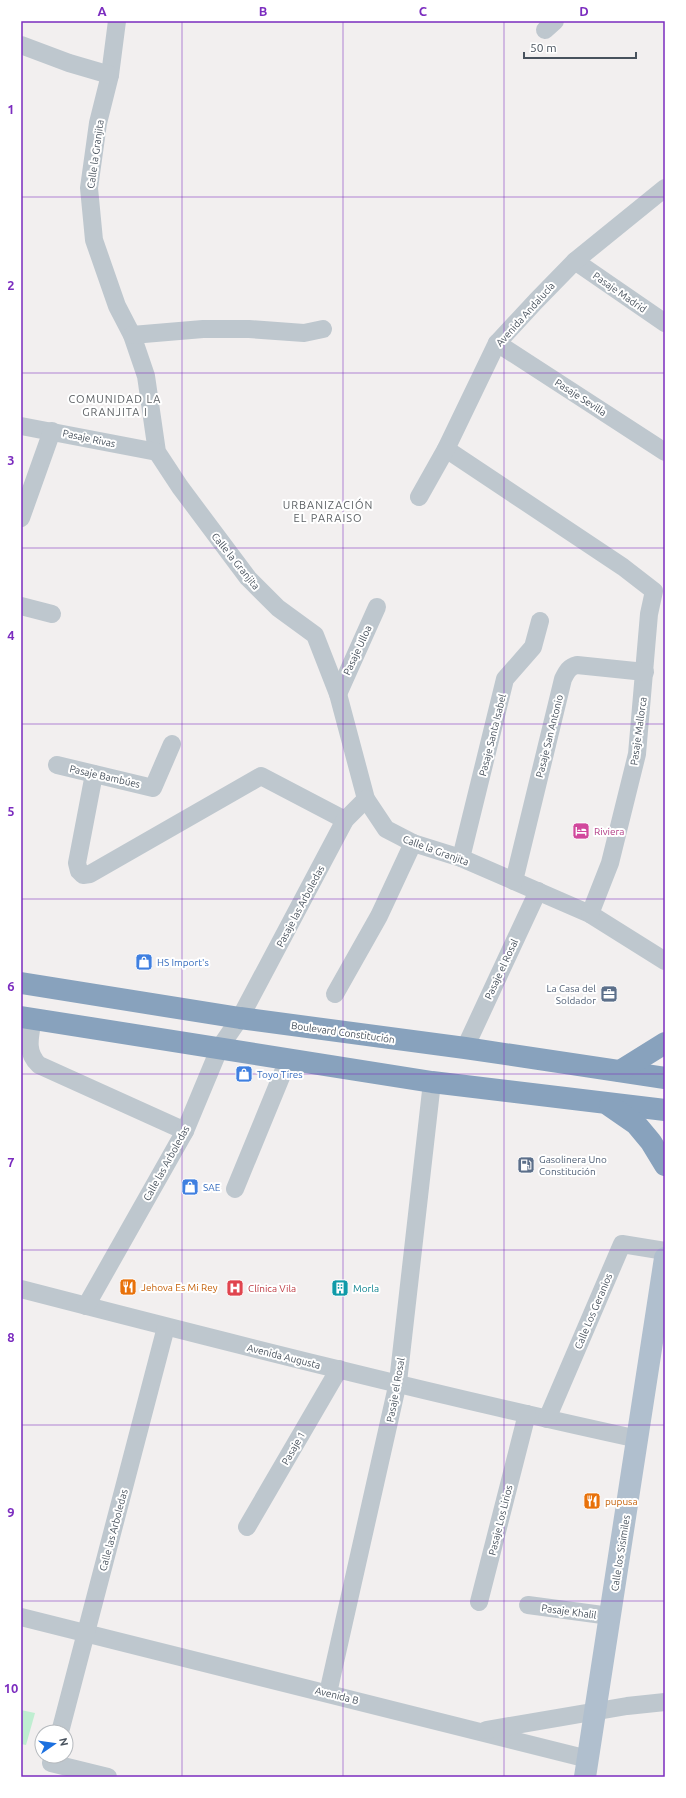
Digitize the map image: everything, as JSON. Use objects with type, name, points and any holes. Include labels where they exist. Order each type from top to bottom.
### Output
[{"type":"highway","name":"Boulevard Constitución","points":[[21,983],[240,1018],[465,1048],[665,1078]]},
{"type":"highway","points":[[27,1018],[220,1047],[288,1060],[432,1082],[610,1105],[665,1110]]},
{"type":"highway","points":[[620,1071],[665,1043]]},
{"type":"highway","points":[[610,1105],[636,1124],[651,1142],[665,1165]]},
{"type":"main road","name":"Calle los Sisimiles","points":[[586,1768],[665,1258]]},
{"type":"street","name":"Calle la Granjita","points":[[117,21],[110,75],[98,124],[89,188],[94,240],[117,306],[132,335],[146,376],[157,452],[180,487],[248,578],[278,608],[315,635],[338,694],[366,799],[386,829],[412,843],[461,858],[590,914],[665,961]]},
{"type":"street","points":[[21,45],[69,63],[110,75]]},
{"type":"street","name":"Avenida Andalucía","points":[[419,497],[446,449],[498,343],[536,301],[576,261],[665,189]]},
{"type":"street","name":"Pasaje Madrid","points":[[576,261],[665,322]]},
{"type":"street","points":[[132,335],[203,329],[249,328],[304,333],[323,329]]},
{"type":"street","name":"Pasaje Sevilla","points":[[498,343],[665,452]]},
{"type":"street","name":"Pasaje Rivas","points":[[21,426],[157,452]]},
{"type":"street","points":[[21,518],[52,431]]},
{"type":"street","name":"Pasaje Mallorca","points":[[446,449],[660,594],[650,614],[646,672],[637,754],[610,863],[590,914]]},
{"type":"street","points":[[21,606],[52,614]]},
{"type":"street","name":"Pasaje Ulloa","points":[[338,694],[377,607]]},
{"type":"street","name":"Pasaje Santa Isabel","points":[[461,858],[505,679],[533,647],[540,621]]},
{"type":"street","name":"Pasaje San Antonio","points":[[514,881],[561,686],[567,670],[572,666],[577,665],[646,672]]},
{"type":"street","name":"Pasaje Bambúes","points":[[57,765],[153,788],[172,744]]},
{"type":"street","points":[[94,774],[77,862],[78,871],[83,875],[90,874],[262,776],[345,820]]},
{"type":"street","name":"Pasaje las Arboledas","points":[[240,1018],[345,820],[366,799]]},
{"type":"street","points":[[335,994],[379,916],[412,843]]},
{"type":"street","name":"Pasaje el Rosal","points":[[465,1048],[538,891]]},
{"type":"street","points":[[27,1018],[30,1050],[34,1060],[39,1065],[185,1131]]},
{"type":"street","name":"Calle las Arboledas","points":[[86,1306],[185,1131],[220,1047],[240,1018]]},
{"type":"street","points":[[235,1189],[288,1060]]},
{"type":"street","name":"Pasaje el Rosal","points":[[328,1693],[398,1382],[432,1082]]},
{"type":"street","name":"Calle Los Geranios","points":[[547,1419],[622,1244],[665,1251]]},
{"type":"street","name":"Avenida Augusta","points":[[21,1289],[166,1327],[547,1419],[638,1439]]},
{"type":"street","name":"Calle las Arboledas","points":[[62,1724],[166,1327]]},
{"type":"street","name":"Pasaje 1","points":[[247,1527],[339,1369]]},
{"type":"street","name":"Pasaje Los Lirios","points":[[479,1602],[527,1414]]},
{"type":"street","name":"Pasaje Khalil","points":[[528,1605],[610,1616]]},
{"type":"street","name":"Avenida B","points":[[21,1617],[479,1731],[586,1768]]},
{"type":"street","points":[[479,1731],[627,1706],[665,1702]]},
{"type":"street","points":[[51,1765],[108,1777]]},
{"type":"green space","points":[[21,1710],[35,1713],[26,1745],[21,1744]]},
{"type":"place","name":"Riviera","points":[[581,831]]},
{"type":"place","name":"HS Import's","points":[[144,962]]},
{"type":"place","name":"La Casa del Soldador","points":[[609,994]]},
{"type":"place","name":"Toyo Tires","points":[[244,1074]]},
{"type":"place","name":"Gasolinera Uno Constitución","points":[[526,1165]]},
{"type":"place","name":"SAE","points":[[190,1187]]},
{"type":"place","name":"Jehova Es Mi Rey","points":[[128,1287]]},
{"type":"place","name":"Clínica Vila","points":[[235,1288]]},
{"type":"place","name":"Morla","points":[[340,1288]]},
{"type":"place","name":"pupusa","points":[[592,1501]]},
{"type":"district","name":"COMUNIDAD LA GRANJITA I","points":[[115,405]]},
{"type":"district","name":"URBANIZACIÓN EL PARAISO","points":[[328,511]]}]
